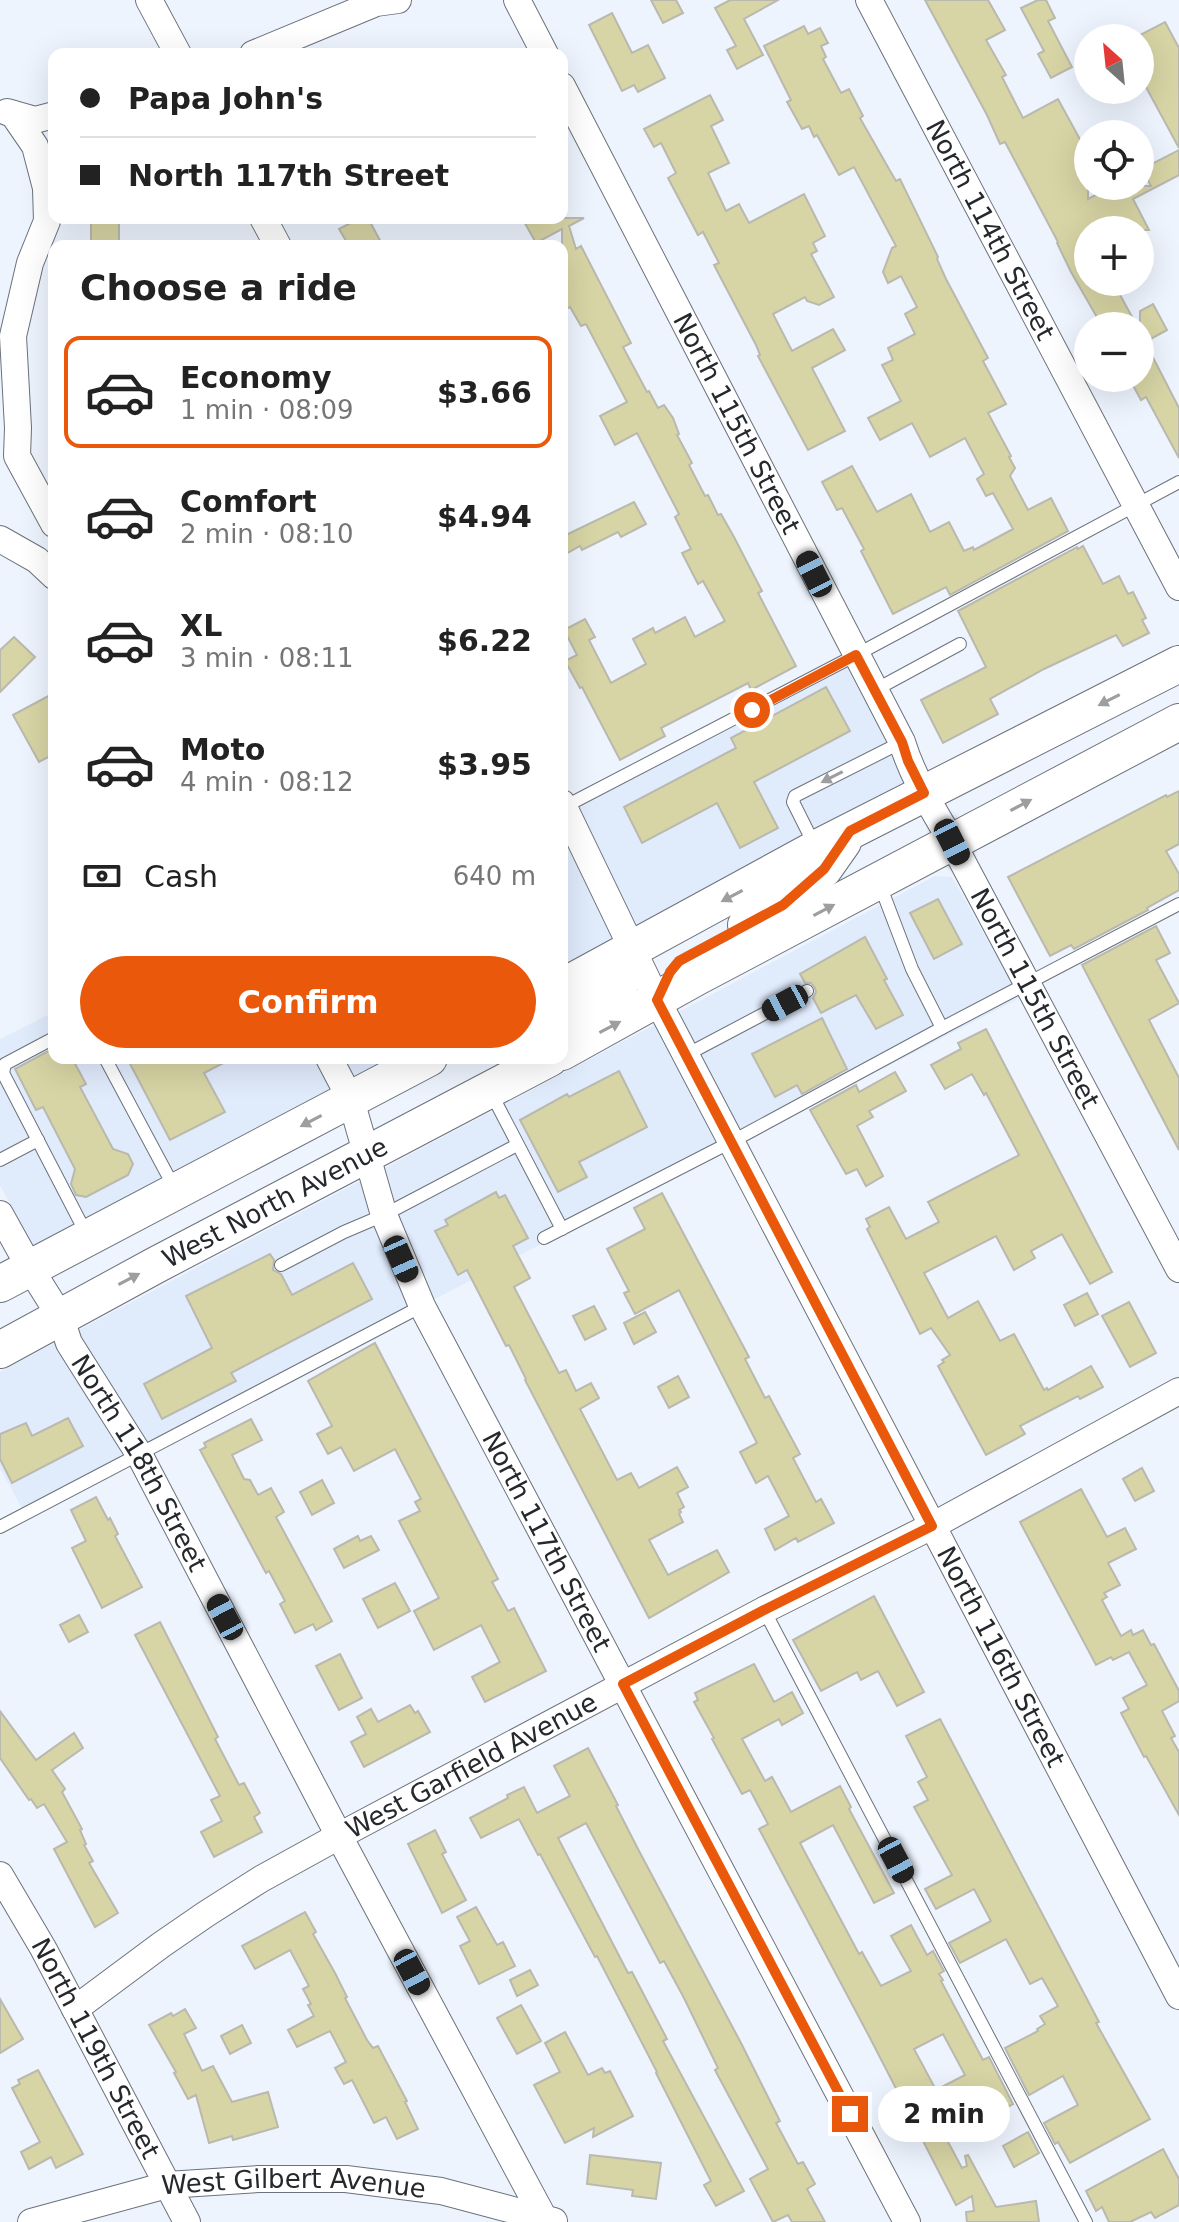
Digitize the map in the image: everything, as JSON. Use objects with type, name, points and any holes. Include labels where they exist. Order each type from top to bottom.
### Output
[{"type":"main road","points":[[568,984],[817,848],[1179,664]]},
{"type":"main road","points":[[568,1049],[697,977],[1179,722]]},
{"type":"main road","points":[[657,1000],[670,972],[679,961],[783,905],[824,869],[850,831]]},
{"type":"main road","points":[[568,1019],[611,995],[628,970],[632,949]]},
{"type":"main road","points":[[15,1276],[418,1064]]},
{"type":"main road","name":"West North Avenue","points":[[0,1350],[432,1121],[494,1074],[529,1064]]},
{"type":"street","points":[[149,0],[175,48]]},
{"type":"street","points":[[267,48],[376,3],[398,0]]},
{"type":"street","points":[[517,0],[542,48]]},
{"type":"street","name":"North 114th Street","points":[[869,0],[1179,587]]},
{"type":"street","name":"North 115th Street","points":[[568,98],[902,742],[924,793],[1179,1269]]},
{"type":"street","points":[[6,112],[35,120],[48,117]]},
{"type":"street","points":[[6,112],[35,146],[46,188],[47,221],[30,263],[13,336],[18,428],[9,464],[48,516]]},
{"type":"street","points":[[0,539],[37,560],[48,570]]},
{"type":"street","name":"North 116th Street","points":[[568,824],[731,1142],[1179,1996]]},
{"type":"street","name":"North 117th Street","points":[[332,1064],[351,1100],[384,1215],[422,1306],[907,2222]]},
{"type":"street","name":"North 118th Street","points":[[0,1214],[15,1276],[60,1316],[69,1343],[139,1454],[339,1836],[549,2221]]},
{"type":"street","name":"West Garfield Avenue","points":[[75,2009],[161,1945],[261,1879],[623,1684],[932,1526],[1179,1391]]},
{"type":"street","name":"North 119th Street","points":[[0,1875],[43,1948],[187,2222]]},
{"type":"street","name":"West Gilbert Avenue","points":[[31,2222],[167,2185],[259,2179],[346,2179],[441,2191],[549,2221]]},
{"type":"lane","points":[[568,816],[856,655],[1179,482]]},
{"type":"lane","points":[[875,690],[960,644]]},
{"type":"lane","points":[[817,848],[793,802],[795,796],[902,742]]},
{"type":"lane","points":[[878,881],[912,969],[942,1028]]},
{"type":"lane","points":[[544,1238],[1179,904]]},
{"type":"lane","points":[[686,1055],[807,991]]},
{"type":"lane","points":[[48,1041],[5,1064],[3,1073],[88,1238]]},
{"type":"lane","points":[[108,1064],[176,1192]]},
{"type":"lane","points":[[494,1074],[517,1145],[562,1229]]},
{"type":"lane","points":[[0,1160],[38,1140]]},
{"type":"lane","points":[[281,1265],[517,1145]]},
{"type":"lane","points":[[0,1527],[422,1306]]},
{"type":"lane","points":[[764,1610],[1086,2222]]},
{"type":"shaded area","points":[[856,655],[924,793],[568,984],[568,803]]},
{"type":"shaded area","points":[[935,876],[952,877],[1020,998],[25,1514],[0,1468],[0,1372]]},
{"type":"shaded area","points":[[48,1015],[48,1064],[418,1064],[88,1238],[32,1246],[0,1185],[0,1039]]},
{"type":"building","points":[[651,0],[676,0],[683,13],[663,23]]},
{"type":"building","points":[[730,0],[778,0],[744,19],[763,55],[737,69],[727,50],[736,46],[715,8]]},
{"type":"building","points":[[925,0],[988,0],[1005,30],[986,40],[1006,75],[1002,77],[1023,118],[1058,99],[1074,128],[1074,200],[1134,200],[1142,216],[1074,216],[1074,277],[1005,142],[1000,144]]},
{"type":"building","points":[[1038,0],[1046,0],[1055,18],[1048,21],[1072,67],[1051,78],[1038,54],[1044,51],[1021,8]]},
{"type":"building","points":[[612,13],[632,53],[648,45],[665,78],[638,92],[634,85],[622,91],[589,25]]},
{"type":"building","points":[[1165,22],[1179,48],[1179,148],[1154,102],[1154,28]]},
{"type":"building","points":[[804,26],[808,34],[820,28],[828,43],[821,46],[826,57],[823,59],[841,93],[849,89],[863,116],[860,118],[896,181],[900,179],[946,279],[988,358],[983,361],[1006,404],[988,413],[1011,456],[1015,468],[1010,476],[1028,510],[1051,498],[1068,531],[950,595],[946,587],[893,614],[842,508],[837,510],[822,482],[852,466],[877,512],[911,494],[930,532],[949,522],[964,551],[973,547],[974,550],[1013,529],[993,493],[986,496],[977,479],[984,474],[965,438],[930,457],[912,423],[880,440],[868,418],[901,401],[882,365],[893,360],[888,348],[915,334],[905,314],[917,307],[901,276],[888,283],[883,272],[892,248],[896,246],[854,167],[839,175],[817,135],[814,137],[809,126],[802,129],[764,46]]},
{"type":"building","points":[[710,95],[723,120],[711,126],[729,163],[708,173],[726,211],[739,204],[749,223],[804,194],[825,236],[813,243],[817,251],[811,254],[834,297],[819,305],[807,301],[805,297],[773,314],[792,351],[833,329],[845,350],[812,368],[845,431],[808,450],[714,265],[719,263],[703,232],[698,235],[668,178],[676,173],[661,143],[654,147],[644,129]]},
{"type":"building","points":[[1179,150],[1179,175],[1154,188],[1154,163]]},
{"type":"building","points":[[568,218],[584,218],[569,226],[576,249],[581,246],[631,343],[623,347],[647,392],[658,408],[664,405],[673,418],[677,435],[692,463],[689,465],[705,496],[708,495],[734,537],[762,591],[758,593],[796,666],[751,690],[748,683],[661,728],[665,736],[620,760],[568,666],[568,660],[577,655],[568,638],[568,628],[585,619],[595,637],[589,640],[611,683],[646,664],[633,639],[653,628],[655,633],[685,617],[695,637],[725,621],[703,581],[698,584],[682,553],[691,549],[675,517],[679,514],[637,433],[615,445],[600,416],[627,402],[586,324],[581,326],[568,308],[568,240],[562,240],[562,229],[542,240],[534,240],[525,224],[568,224]]},
{"type":"building","points":[[91,224],[119,224],[119,240],[91,240]]},
{"type":"building","points":[[349,224],[371,224],[380,240],[345,240],[339,229]]},
{"type":"building","points":[[1085,296],[1121,296],[1129,312],[1094,312]]},
{"type":"building","points":[[1153,304],[1167,330],[1154,337],[1154,312],[1140,311]]},
{"type":"building","points":[[1154,359],[1179,408],[1179,458],[1146,397],[1141,400],[1137,392],[1154,392]]},
{"type":"building","points":[[634,502],[646,524],[621,537],[618,532],[582,550],[580,546],[568,553],[568,534]]},
{"type":"building","points":[[1083,546],[1103,584],[1119,576],[1128,594],[1133,592],[1146,618],[1142,620],[1149,633],[1123,646],[1116,635],[1044,669],[990,699],[998,714],[943,743],[921,700],[986,667],[958,611]]},
{"type":"building","points":[[14,637],[35,657],[0,692],[0,650]]},
{"type":"building","points":[[826,687],[850,731],[754,782],[778,828],[740,848],[717,803],[642,843],[624,807],[736,748],[731,738]]},
{"type":"building","points":[[48,696],[48,757],[39,762],[13,715]]},
{"type":"building","points":[[1179,791],[1179,844],[1166,851],[1179,874],[1179,890],[1074,949],[1071,945],[1050,956],[1008,877]]},
{"type":"building","points":[[938,899],[962,944],[934,959],[910,913]]},
{"type":"building","points":[[1156,926],[1170,953],[1156,960],[1179,1003],[1149,1020],[1179,1078],[1179,1150],[1082,965]]},
{"type":"building","points":[[865,937],[903,1015],[876,1029],[856,995],[821,1013],[813,998],[815,988],[811,983],[805,983],[800,974]]},
{"type":"building","points":[[822,1018],[847,1069],[802,1094],[797,1085],[775,1097],[752,1054]]},
{"type":"building","points":[[986,1029],[1112,1272],[1090,1284],[1062,1234],[1031,1251],[1035,1258],[1014,1270],[996,1236],[924,1273],[948,1318],[978,1301],[1000,1341],[1014,1334],[1044,1390],[1091,1366],[1103,1387],[1080,1399],[1078,1396],[1020,1426],[1025,1434],[986,1455],[938,1366],[950,1355],[931,1328],[920,1334],[867,1229],[870,1227],[866,1219],[889,1207],[906,1239],[939,1222],[928,1202],[1019,1155],[986,1093],[984,1095],[972,1074],[945,1089],[931,1065],[961,1049],[958,1043]]},
{"type":"building","points":[[48,1051],[48,1064],[75,1064],[86,1084],[80,1087],[113,1149],[128,1154],[133,1164],[128,1175],[86,1197],[76,1195],[71,1184],[75,1169],[43,1107],[36,1110],[15,1069]]},
{"type":"building","points":[[130,1064],[221,1064],[204,1073],[225,1112],[170,1140]]},
{"type":"building","points":[[619,1071],[647,1127],[579,1162],[587,1177],[558,1192],[520,1120],[567,1094],[569,1097]]},
{"type":"building","points":[[895,1072],[906,1091],[869,1111],[873,1117],[857,1126],[883,1176],[866,1186],[857,1169],[846,1174],[810,1110],[856,1085],[859,1092]]},
{"type":"building","points":[[496,1192],[499,1198],[505,1195],[528,1238],[513,1246],[530,1278],[514,1287],[559,1373],[566,1370],[576,1391],[591,1383],[599,1398],[580,1409],[617,1480],[631,1473],[639,1488],[677,1467],[688,1487],[677,1493],[684,1507],[679,1510],[683,1522],[649,1540],[668,1575],[717,1550],[729,1572],[649,1618],[509,1345],[506,1346],[467,1270],[458,1275],[435,1231],[448,1225],[445,1220]]},
{"type":"building","points":[[662,1193],[749,1357],[745,1359],[765,1398],[769,1396],[800,1454],[793,1458],[816,1502],[821,1499],[834,1523],[798,1542],[796,1538],[775,1550],[765,1529],[789,1516],[768,1476],[756,1483],[740,1452],[757,1443],[679,1290],[635,1314],[624,1293],[629,1291],[607,1249],[645,1229],[634,1208]]},
{"type":"building","points":[[270,1254],[274,1260],[273,1270],[281,1274],[292,1295],[353,1263],[372,1299],[231,1373],[236,1381],[162,1419],[144,1384],[212,1348],[186,1296]]},
{"type":"building","points":[[1087,1293],[1098,1314],[1075,1326],[1064,1305]]},
{"type":"building","points":[[1129,1302],[1156,1353],[1130,1367],[1102,1316]]},
{"type":"building","points":[[594,1306],[606,1329],[585,1340],[573,1316]]},
{"type":"building","points":[[645,1312],[656,1332],[634,1344],[624,1323]]},
{"type":"building","points":[[375,1343],[498,1579],[492,1582],[508,1611],[514,1608],[546,1671],[485,1702],[472,1677],[500,1662],[481,1625],[434,1650],[414,1611],[439,1598],[399,1521],[420,1511],[415,1502],[421,1499],[395,1449],[354,1471],[341,1447],[328,1454],[317,1434],[332,1426],[308,1381]]},
{"type":"building","points":[[678,1376],[689,1397],[669,1408],[658,1387]]},
{"type":"building","points":[[68,1418],[83,1446],[12,1483],[0,1459],[0,1434],[26,1423],[32,1436]]},
{"type":"building","points":[[251,1419],[262,1440],[232,1455],[244,1479],[250,1480],[258,1495],[271,1488],[284,1512],[276,1517],[332,1621],[316,1630],[313,1624],[295,1633],[280,1604],[285,1601],[269,1571],[266,1573],[200,1450],[206,1447],[204,1443]]},
{"type":"building","points":[[1142,1468],[1154,1491],[1135,1501],[1123,1479]]},
{"type":"building","points":[[322,1480],[334,1503],[312,1515],[300,1492]]},
{"type":"building","points":[[1081,1489],[1107,1537],[1125,1528],[1136,1549],[1108,1563],[1120,1585],[1104,1593],[1107,1597],[1102,1600],[1121,1636],[1131,1630],[1133,1635],[1143,1630],[1179,1691],[1179,1701],[1162,1711],[1175,1736],[1171,1738],[1179,1752],[1179,1815],[1121,1713],[1129,1709],[1123,1698],[1147,1685],[1129,1652],[1096,1665],[1020,1522]]},
{"type":"building","points":[[96,1497],[108,1520],[110,1518],[118,1534],[115,1536],[142,1587],[102,1608],[72,1548],[86,1541],[71,1510]]},
{"type":"building","points":[[358,1536],[360,1541],[371,1536],[379,1550],[344,1568],[334,1549]]},
{"type":"building","points":[[395,1583],[410,1611],[378,1628],[363,1599]]},
{"type":"building","points":[[874,1596],[924,1692],[897,1706],[878,1671],[861,1680],[857,1672],[821,1691],[793,1640]]},
{"type":"building","points":[[79,1615],[88,1632],[69,1642],[60,1625]]},
{"type":"building","points":[[160,1622],[239,1785],[244,1783],[260,1813],[254,1817],[262,1832],[214,1857],[201,1832],[222,1821],[211,1800],[220,1796],[135,1635]]},
{"type":"building","points":[[340,1654],[362,1698],[339,1710],[316,1666]]},
{"type":"building","points":[[754,1664],[774,1702],[792,1692],[803,1713],[782,1725],[779,1719],[742,1739],[765,1781],[772,1777],[791,1812],[840,1786],[894,1893],[874,1903],[833,1825],[800,1843],[859,1954],[862,1952],[881,1986],[911,1971],[891,1936],[911,1925],[927,1955],[933,1951],[944,1971],[939,1974],[941,1981],[983,2060],[989,2057],[1013,2104],[947,2140],[962,2168],[967,2166],[965,2156],[968,2155],[996,2207],[1036,2201],[1039,2222],[967,2222],[966,2212],[974,2211],[972,2196],[956,2205],[759,1829],[768,1824],[750,1790],[742,1794],[712,1739],[694,1702],[698,1700],[695,1693]],"holes":[[[943,2034],[965,2075],[936,2090],[914,2049]]]},
{"type":"building","points":[[410,1705],[415,1713],[418,1711],[430,1732],[364,1767],[351,1742],[366,1734],[357,1717],[371,1709],[378,1722]]},
{"type":"building","points":[[0,1711],[36,1760],[74,1733],[83,1748],[52,1770],[65,1789],[62,1792],[82,1829],[84,1845],[93,1861],[89,1863],[118,1913],[95,1927],[54,1849],[67,1842],[44,1804],[37,1808],[29,1800],[0,1758]]},
{"type":"building","points":[[940,1719],[1099,2022],[1096,2023],[1150,2119],[1070,2163],[1044,2123],[1078,2105],[1063,2076],[1029,2095],[1005,2048],[1038,2031],[1045,2024],[1040,2016],[1058,2006],[1042,1978],[1030,1984],[1006,1939],[960,1963],[949,1943],[991,1921],[974,1889],[936,1909],[925,1889],[952,1875],[914,1807],[928,1800],[918,1782],[927,1777],[906,1736]]},
{"type":"building","points":[[588,1748],[741,2043],[780,2121],[776,2123],[798,2164],[803,2162],[815,2184],[807,2189],[825,2222],[792,2222],[788,2215],[773,2222],[750,2179],[768,2169],[715,2070],[718,2068],[684,1998],[664,1961],[660,1963],[586,1823],[558,1838],[628,1973],[632,1972],[667,2039],[663,2041],[744,2191],[716,2206],[704,2185],[711,2181],[657,2072],[597,1956],[519,1819],[481,1838],[470,1818],[524,1787],[537,1813],[570,1796],[554,1766]]},
{"type":"building","points":[[435,1830],[446,1852],[442,1854],[466,1900],[442,1913],[408,1844]]},
{"type":"building","points":[[476,1907],[497,1945],[503,1942],[515,1966],[479,1984],[460,1946],[470,1941],[457,1917]]},
{"type":"building","points":[[305,1912],[367,2040],[373,2048],[378,2046],[407,2101],[418,2129],[397,2139],[386,2117],[374,2123],[352,2080],[344,2084],[335,2068],[346,2062],[330,2031],[297,2047],[288,2030],[314,2016],[303,1989],[309,1986],[290,1950],[255,1969],[242,1946]]},
{"type":"building","points":[[530,1970],[538,1985],[517,1996],[510,1980]]},
{"type":"building","points":[[0,1999],[23,2039],[0,2053]]},
{"type":"building","points":[[521,2005],[541,2041],[517,2054],[497,2018]]},
{"type":"building","points":[[185,2009],[196,2028],[184,2034],[202,2071],[213,2066],[232,2102],[268,2092],[278,2127],[233,2140],[232,2136],[209,2143],[196,2095],[188,2099],[149,2025]]},
{"type":"building","points":[[242,2025],[251,2043],[230,2054],[221,2036]]},
{"type":"building","points":[[565,2032],[588,2075],[602,2068],[605,2073],[610,2071],[633,2116],[593,2137],[594,2128],[565,2143],[534,2085],[560,2072],[545,2043]]},
{"type":"building","points":[[38,2070],[83,2154],[56,2168],[51,2157],[29,2169],[21,2152],[40,2142],[12,2088],[20,2084],[18,2080]]},
{"type":"building","points":[[1028,2132],[1039,2153],[1014,2167],[1003,2146]]},
{"type":"building","points":[[1163,2149],[1179,2179],[1179,2205],[1155,2218],[1151,2212],[1130,2222],[1109,2222],[1102,2207],[1096,2211],[1086,2191]]},
{"type":"building","points":[[590,2155],[661,2163],[656,2199],[632,2196],[633,2190],[587,2184]]},
{"type":"route","points":[[752,710],[856,655],[902,742],[924,793],[850,831],[824,869],[783,905],[679,961],[670,972],[657,1000],[932,1526],[623,1684],[850,2114]]}]
